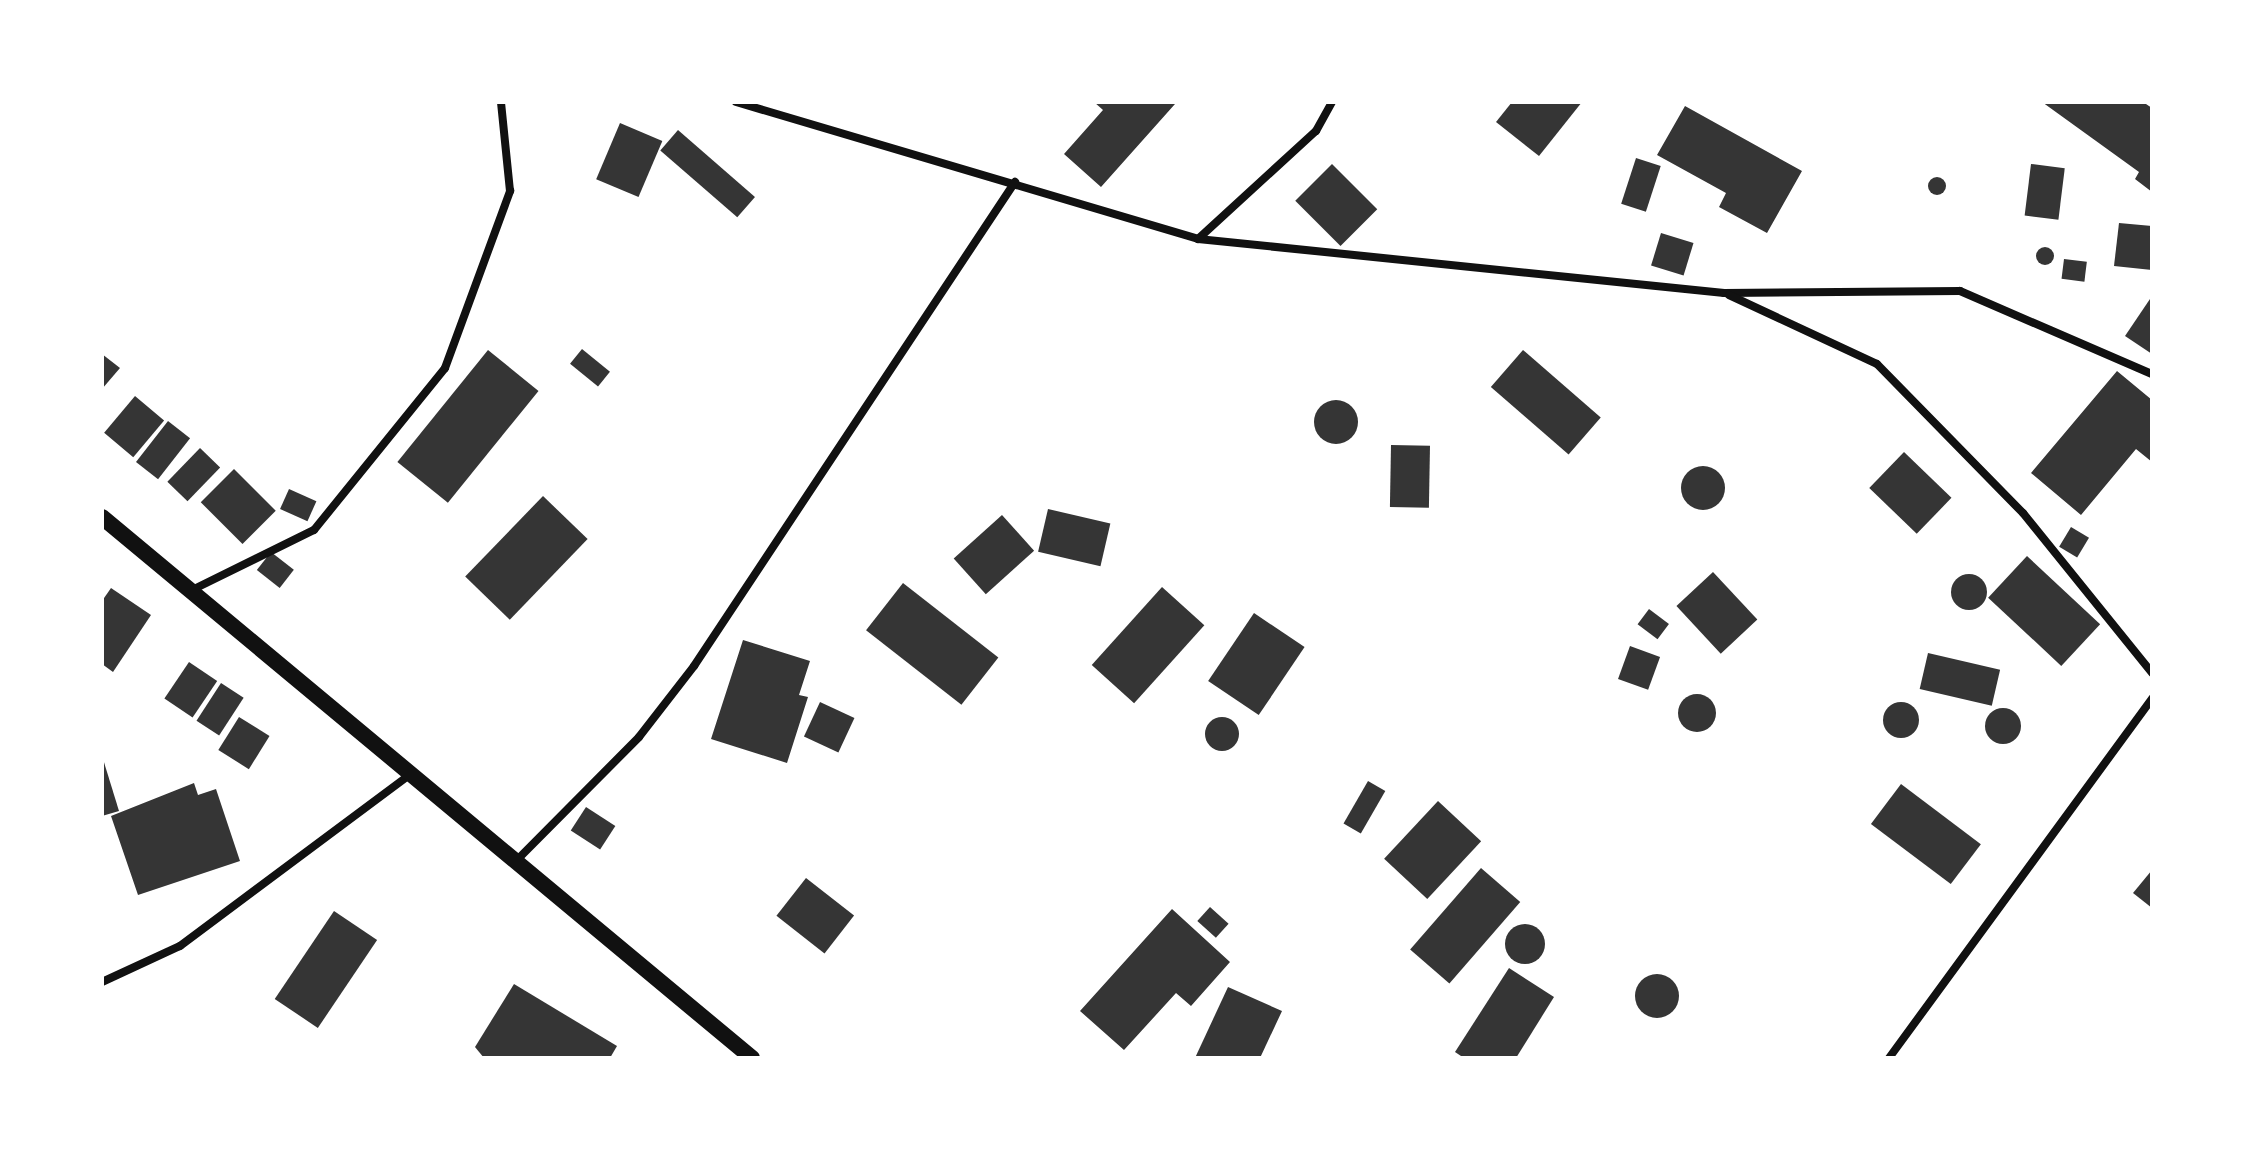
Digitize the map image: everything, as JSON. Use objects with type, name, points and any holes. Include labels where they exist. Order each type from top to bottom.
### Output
[{"type":"main road","points":[[102,517],[752,1058]]},
{"type":"street","points":[[191,591],[314,530],[445,368],[510,191],[501,102]]},
{"type":"street","points":[[736,102],[1015,182],[1112,219],[1198,239],[1724,293],[1960,291],[2152,374]]},
{"type":"street","points":[[1198,239],[1316,131],[1332,102]]},
{"type":"street","points":[[514,863],[639,737],[694,666],[1015,182]]},
{"type":"street","points":[[1724,293],[1877,364],[2023,513],[2152,673]]},
{"type":"street","points":[[1889,1058],[2152,698]]},
{"type":"street","points":[[102,982],[180,946],[411,774]]},
{"type":"building","points":[[1094,102],[1175,104],[1101,187],[1064,154],[1103,110]]},
{"type":"building","points":[[1512,102],[1582,102],[1539,156],[1496,122]]},
{"type":"building","points":[[2042,102],[2143,102],[2152,108],[2152,192],[2135,179],[2139,172]]},
{"type":"building","points":[[1685,106],[1802,171],[1767,233],[1719,207],[1726,193],[1657,155]]},
{"type":"building","points":[[620,123],[662,141],[639,197],[596,179]]},
{"type":"building","points":[[678,130],[755,197],[737,217],[660,150]]},
{"type":"building","points":[[1636,158],[1661,166],[1646,212],[1621,204]]},
{"type":"building","points":[[1332,164],[1377,209],[1340,246],[1295,201]]},
{"type":"building","points":[[2031,164],[2065,168],[2058,220],[2025,216]]},
{"type":"building","points":[[1937,177],[1946,186],[1937,195],[1928,186]]},
{"type":"building","points":[[2119,223],[2152,226],[2152,270],[2114,266]]},
{"type":"building","points":[[1661,233],[1694,243],[1684,275],[1651,266]]},
{"type":"building","points":[[2041,247],[2049,247],[2054,256],[2052,263],[2041,265],[2036,260],[2036,252]]},
{"type":"building","points":[[2064,259],[2087,262],[2084,282],[2062,279]]},
{"type":"building","points":[[2152,296],[2152,354],[2125,336]]},
{"type":"building","points":[[582,349],[610,372],[598,386],[570,364]]},
{"type":"building","points":[[488,350],[539,391],[448,503],[397,462]]},
{"type":"building","points":[[1523,350],[1601,418],[1569,455],[1491,387]]},
{"type":"building","points":[[102,354],[120,368],[102,389]]},
{"type":"building","points":[[2117,371],[2152,400],[2152,462],[2136,449],[2081,515],[2031,473]]},
{"type":"building","points":[[135,396],[164,420],[133,457],[104,433]]},
{"type":"building","points":[[1336,400],[1351,407],[1358,422],[1351,437],[1336,444],[1321,437],[1314,422],[1321,407]]},
{"type":"building","points":[[168,421],[190,438],[158,479],[136,462]]},
{"type":"building","points":[[1391,445],[1430,446],[1429,508],[1390,507]]},
{"type":"building","points":[[200,448],[220,467],[187,501],[167,482]]},
{"type":"building","points":[[1904,452],[1951,498],[1917,534],[1869,488]]},
{"type":"building","points":[[1703,466],[1719,472],[1725,488],[1719,504],[1703,510],[1687,504],[1681,488],[1687,472]]},
{"type":"building","points":[[234,469],[276,511],[242,544],[201,502]]},
{"type":"building","points":[[289,489],[316,501],[307,521],[280,509]]},
{"type":"building","points":[[543,496],[588,539],[510,620],[465,577]]},
{"type":"building","points":[[1048,509],[1110,523],[1100,566],[1038,552]]},
{"type":"building","points":[[1002,515],[1034,551],[986,594],[954,558]]},
{"type":"building","points":[[2071,527],[2089,538],[2077,558],[2059,547]]},
{"type":"building","points":[[271,552],[294,570],[280,588],[257,570]]},
{"type":"building","points":[[2027,556],[2100,624],[2061,666],[1988,598]]},
{"type":"building","points":[[1713,572],[1757,620],[1721,654],[1676,606]]},
{"type":"building","points":[[1969,574],[1982,579],[1987,592],[1982,605],[1969,610],[1956,605],[1951,592],[1956,579]]},
{"type":"building","points":[[903,583],[998,657],[961,705],[866,630]]},
{"type":"building","points":[[1162,587],[1204,625],[1134,703],[1092,665]]},
{"type":"building","points":[[111,588],[151,615],[113,672],[102,664],[102,601]]},
{"type":"building","points":[[1649,609],[1669,624],[1658,639],[1638,624]]},
{"type":"building","points":[[1254,613],[1305,647],[1259,715],[1208,681]]},
{"type":"building","points":[[743,640],[810,661],[799,695],[808,697],[787,763],[711,739]]},
{"type":"building","points":[[1630,646],[1660,657],[1648,690],[1618,679]]},
{"type":"building","points":[[1928,653],[2000,670],[1992,706],[1920,689]]},
{"type":"building","points":[[189,662],[217,681],[193,717],[164,698]]},
{"type":"building","points":[[221,683],[244,698],[219,735],[196,721]]},
{"type":"building","points":[[1697,694],[1710,700],[1716,713],[1710,726],[1697,732],[1684,726],[1678,713],[1684,700]]},
{"type":"building","points":[[820,702],[854,718],[838,752],[804,736]]},
{"type":"building","points":[[1901,702],[1914,707],[1919,720],[1914,733],[1901,738],[1888,733],[1883,720],[1888,707]]},
{"type":"building","points":[[2003,708],[2016,713],[2021,726],[2016,739],[2003,744],[1990,739],[1985,726],[1990,713]]},
{"type":"building","points":[[239,717],[270,736],[249,769],[218,750]]},
{"type":"building","points":[[1222,717],[1234,722],[1239,734],[1234,746],[1222,751],[1210,746],[1205,734],[1210,722]]},
{"type":"building","points":[[102,760],[119,811],[102,816]]},
{"type":"building","points":[[1368,781],[1385,791],[1361,833],[1344,823]]},
{"type":"building","points":[[194,783],[198,795],[216,789],[240,861],[138,895],[111,816]]},
{"type":"building","points":[[1901,784],[1981,844],[1951,884],[1871,824]]},
{"type":"building","points":[[1438,801],[1481,841],[1427,899],[1384,859]]},
{"type":"building","points":[[586,807],[615,826],[600,850],[571,830]]},
{"type":"building","points":[[1481,868],[1520,902],[1449,984],[1410,950]]},
{"type":"building","points":[[2152,870],[2152,908],[2133,893]]},
{"type":"building","points":[[806,878],[854,916],[825,953],[776,916]]},
{"type":"building","points":[[1210,907],[1229,924],[1216,938],[1197,921]]},
{"type":"building","points":[[1172,909],[1230,962],[1191,1006],[1176,993],[1124,1050],[1080,1011]]},
{"type":"building","points":[[334,911],[377,940],[318,1028],[275,999]]},
{"type":"building","points":[[1525,924],[1539,930],[1545,944],[1539,958],[1525,964],[1511,958],[1505,944],[1511,930]]},
{"type":"building","points":[[1509,968],[1554,997],[1516,1058],[1464,1058],[1455,1052]]},
{"type":"building","points":[[1657,974],[1673,980],[1679,996],[1673,1012],[1657,1018],[1641,1012],[1635,996],[1641,980]]},
{"type":"building","points":[[514,984],[617,1046],[610,1058],[484,1058],[475,1047]]},
{"type":"building","points":[[1228,987],[1282,1011],[1260,1058],[1195,1058]]}]
